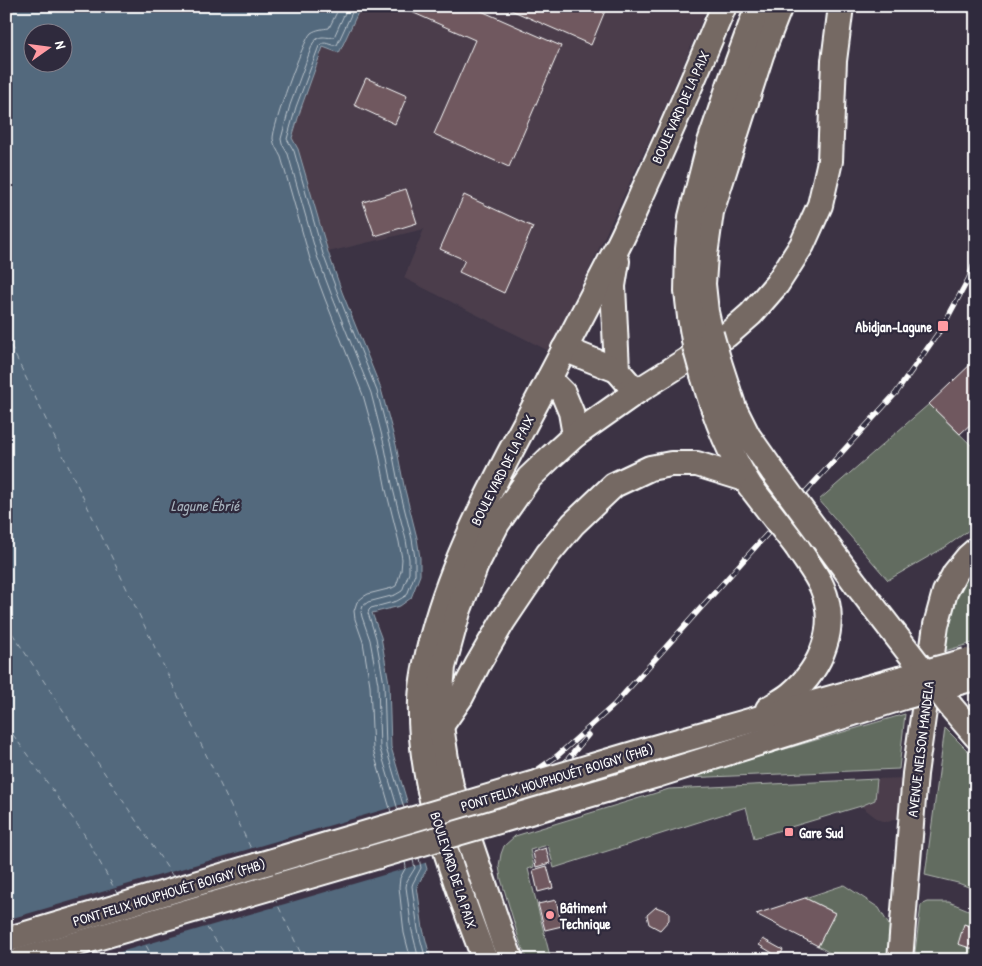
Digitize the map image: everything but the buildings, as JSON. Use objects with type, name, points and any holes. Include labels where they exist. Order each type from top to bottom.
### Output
[{"type":"main road","name":"BOULEVARD DE LA PAIX","points":[[485,960],[448,858],[426,776],[421,739],[421,699],[425,664],[440,607],[457,560],[500,472],[619,244],[724,6]]},
{"type":"main road","points":[[749,720],[790,695],[801,684],[817,662],[824,649],[828,635],[826,597],[821,585],[797,547],[749,484],[723,435],[712,405],[711,369],[703,340],[690,317],[687,291],[691,218],[710,142],[758,6]]},
{"type":"main road","points":[[703,340],[706,312],[703,284],[711,212],[761,55],[780,6]]},
{"type":"main road","name":"BOULEVARD DE LA PAIX","points":[[511,960],[451,786],[446,759],[440,691],[443,667],[458,612],[476,565],[497,524],[529,478],[575,435],[636,392],[726,335],[751,314],[777,284],[802,244],[820,205],[830,161],[834,61],[841,6]]},
{"type":"main road","points":[[617,370],[613,286],[619,244]]},
{"type":"main road","points":[[564,349],[617,370],[636,392]]},
{"type":"main road","points":[[711,369],[748,436],[774,473],[856,584],[976,736]]},
{"type":"main road","points":[[549,379],[563,393],[571,412],[575,435]]},
{"type":"main road","points":[[442,726],[503,621],[548,554],[573,524],[614,485],[650,468],[671,464],[697,464],[749,484]]},
{"type":"main road","name":"AVENUE NELSON MANDELA","points":[[900,960],[915,774],[936,625],[945,592],[955,573],[976,550]]},
{"type":"main road","name":"PONT FELIX HOUPHOUÉT BOIGNY (FHB)","points":[[6,940],[749,720],[902,688],[972,669]]},
{"type":"main road","name":"PONT FELIX HOUPHOUÉT BOIGNY (FHB)","points":[[20,960],[657,775],[902,688]]},
{"type":"shaded area","points":[[356,6],[708,6],[669,98],[551,352],[404,278],[424,229],[328,252],[298,149],[292,138],[323,47],[338,53],[360,8]]},
{"type":"shaded area","points":[[906,778],[904,812],[898,818],[888,822],[879,820],[861,806],[875,800],[877,779]]},
{"type":"green space","points":[[929,404],[976,450],[976,525],[947,546],[888,580],[819,500]]},
{"type":"green space","points":[[976,558],[976,642],[941,652],[955,591]]},
{"type":"green space","points":[[905,714],[899,769],[686,778]]},
{"type":"green space","points":[[945,728],[976,759],[976,890],[958,883],[925,875]]},
{"type":"green space","points":[[877,779],[875,800],[861,806],[754,838],[746,807],[554,868],[548,845],[530,850],[534,867],[528,869],[551,960],[527,960],[501,879],[499,866],[504,846],[515,836],[669,789]]},
{"type":"green space","points":[[844,885],[879,908],[893,932],[891,960],[842,960],[818,946],[835,913],[805,898]]},
{"type":"green space","points":[[928,902],[949,902],[976,913],[976,960],[914,960],[921,905]]},
{"type":"water","name":"Lagune Ébrié","points":[[6,6],[356,6],[360,8],[339,53],[323,47],[292,138],[298,149],[328,252],[342,292],[381,389],[417,538],[420,575],[411,598],[400,606],[372,613],[381,637],[389,683],[391,747],[427,869],[417,886],[423,929],[431,960],[6,960]]},
{"type":"pier","points":[[410,802],[428,862],[93,960],[6,960],[6,920]]},
{"type":"ferry route","points":[[6,336],[254,855]]},
{"type":"ferry route","points":[[6,624],[174,878]]},
{"type":"ferry route","points":[[6,725],[84,834],[118,895]]},
{"type":"ferry route","points":[[274,897],[304,960]]},
{"type":"ferry route","points":[[201,919],[229,960]]},
{"type":"ferry route","points":[[141,936],[154,960]]},
{"type":"railway","points":[[6,941],[475,806],[520,782],[557,756],[614,705],[896,393],[943,326],[969,278],[976,258]]},
{"type":"railway","points":[[6,955],[479,818],[514,803],[559,770],[588,735]]},
{"type":"place","name":"Abidjan-Lagune","points":[[943,326]]},
{"type":"place","name":"Gare Sud","points":[[789,832]]},
{"type":"place","name":"Bâtiment Technique","points":[[550,915]]}]
